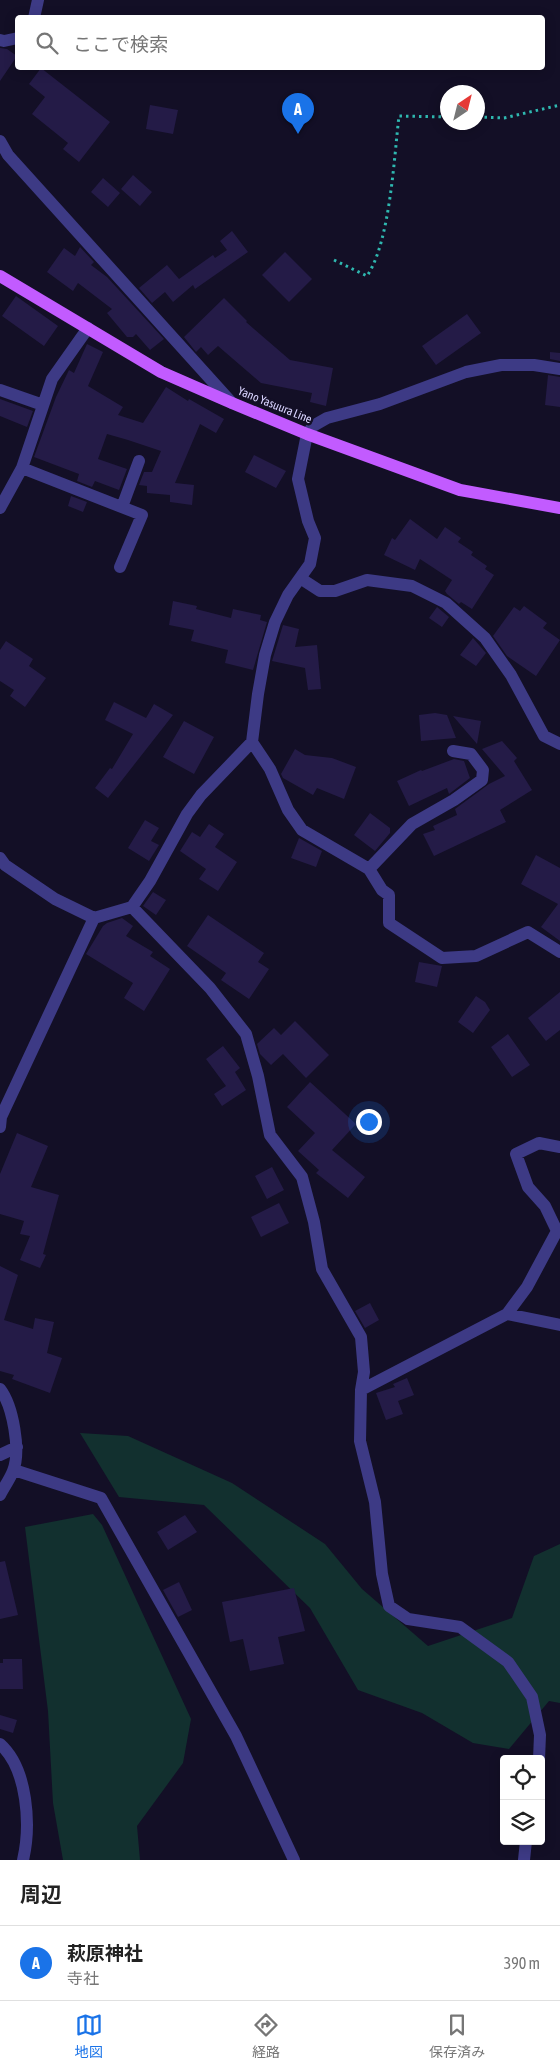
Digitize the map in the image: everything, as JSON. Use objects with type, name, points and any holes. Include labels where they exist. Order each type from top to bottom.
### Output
[{"type":"main road","name":"Yano Yasuura Line","points":[[0,276],[161,372],[307,434],[460,490],[560,508]]},
{"type":"street","points":[[35,15],[38,0]]},
{"type":"street","points":[[0,40],[15,39]]},
{"type":"street","points":[[0,141],[8,155],[232,402]]},
{"type":"street","points":[[0,508],[22,468],[52,379],[88,328]]},
{"type":"street","points":[[0,858],[5,865],[55,899],[94,918],[132,907],[150,881],[187,814],[201,794],[252,742],[261,678],[275,622],[288,595],[310,564],[315,538],[308,521],[298,478],[307,434],[314,426],[328,418],[380,404],[466,372],[501,366],[534,365],[560,369]]},
{"type":"street","points":[[0,390],[43,405]]},
{"type":"street","points":[[122,507],[139,462]]},
{"type":"street","points":[[22,468],[142,514],[120,567]]},
{"type":"street","points":[[300,578],[320,591],[335,591],[367,580],[412,586],[446,602],[485,638],[511,675],[544,736],[560,744]]},
{"type":"street","points":[[252,742],[270,768],[288,810],[302,830],[369,869],[382,890],[389,895],[389,923],[442,958],[476,956],[528,932],[560,952]]},
{"type":"street","points":[[369,869],[412,824],[454,800],[482,780],[483,770],[471,754],[453,751]]},
{"type":"street","points":[[132,907],[210,988],[246,1034],[258,1076],[270,1135],[302,1177],[314,1222],[322,1269],[360,1337],[364,1372],[361,1390],[360,1441],[375,1502],[382,1574],[389,1606],[408,1619],[460,1627],[508,1662],[532,1697],[540,1736],[539,1755]]},
{"type":"street","points":[[0,1127],[1,1117],[94,918]]},
{"type":"street","points":[[361,1390],[507,1314],[527,1286],[557,1231],[545,1206],[528,1187],[516,1154],[539,1142],[560,1147]]},
{"type":"street","points":[[507,1314],[560,1325]]},
{"type":"street","points":[[0,1389],[6,1397],[17,1447],[14,1470],[0,1495]]},
{"type":"street","points":[[0,1455],[17,1447]]},
{"type":"street","points":[[14,1470],[101,1498],[236,1736],[294,1860]]},
{"type":"street","points":[[0,1744],[5,1749],[19,1774],[27,1814],[27,1845],[23,1860]]},
{"type":"street","points":[[524,1860],[526,1845]]},
{"type":"path","points":[[485,118],[504,118],[560,105]]},
{"type":"path","points":[[334,260],[367,276],[374,265],[387,215],[399,116],[440,117]]},
{"type":"green space","points":[[80,1433],[128,1436],[232,1483],[325,1544],[362,1589],[428,1646],[512,1618],[534,1556],[560,1544],[560,1703],[549,1701],[509,1749],[473,1743],[422,1713],[358,1690],[310,1608],[204,1505],[119,1497]]},
{"type":"green space","points":[[93,1514],[102,1525],[191,1719],[183,1763],[137,1826],[140,1860],[63,1860],[53,1803],[48,1711],[25,1527]]},
{"type":"building","points":[[0,48],[7,49],[15,55],[15,59],[0,81]]},
{"type":"building","points":[[40,70],[44,70],[110,122],[79,162],[63,149],[68,143],[32,114],[45,97],[29,84]]},
{"type":"building","points":[[150,105],[178,110],[173,134],[146,129]]},
{"type":"building","points":[[133,175],[152,192],[140,206],[121,189]]},
{"type":"building","points":[[103,178],[120,193],[108,207],[91,192]]},
{"type":"building","points":[[232,231],[248,252],[195,289],[193,285],[173,302],[165,292],[152,303],[139,288],[167,265],[179,279],[213,255],[215,258],[227,250],[220,241]]},
{"type":"building","points":[[80,247],[94,262],[91,265],[107,277],[164,339],[150,350],[136,334],[133,337],[127,337],[107,313],[112,309],[78,283],[73,291],[47,272],[64,248],[75,256]]},
{"type":"building","points":[[285,252],[312,279],[289,302],[262,275]]},
{"type":"building","points":[[16,296],[58,326],[44,346],[2,316]]},
{"type":"building","points":[[224,298],[246,322],[290,360],[333,368],[326,406],[310,402],[312,393],[261,383],[218,346],[208,355],[201,347],[196,352],[184,337]]},
{"type":"building","points":[[467,314],[481,333],[436,365],[422,346]]},
{"type":"building","points":[[87,344],[103,352],[88,386],[123,407],[118,415],[143,423],[166,387],[188,401],[189,399],[224,419],[216,433],[200,424],[175,483],[194,485],[192,505],[170,502],[170,495],[147,493],[147,486],[139,485],[144,472],[152,472],[161,451],[128,440],[107,434],[98,459],[127,469],[119,490],[95,481],[92,487],[77,481],[79,474],[34,457],[56,397],[69,370],[74,373]]},
{"type":"building","points":[[550,352],[560,353],[560,361],[550,359]]},
{"type":"building","points":[[548,375],[560,377],[560,407],[545,405]]},
{"type":"building","points":[[0,399],[33,411],[27,427],[0,416]]},
{"type":"building","points":[[254,455],[286,471],[276,488],[245,472]]},
{"type":"building","points":[[71,496],[87,502],[83,512],[68,506]]},
{"type":"building","points":[[410,519],[437,539],[445,527],[461,538],[458,542],[473,552],[471,555],[487,566],[485,569],[494,575],[472,609],[461,602],[459,604],[447,594],[445,591],[452,580],[420,559],[415,570],[384,555],[392,538],[395,540]]},
{"type":"building","points":[[173,601],[197,606],[196,609],[231,618],[233,609],[261,615],[260,620],[267,622],[253,670],[225,663],[228,650],[191,641],[194,630],[169,625]]},
{"type":"building","points":[[524,606],[547,623],[543,628],[560,640],[536,676],[507,656],[493,636],[514,607],[520,611]]},
{"type":"building","points":[[437,607],[449,617],[442,627],[429,618]]},
{"type":"building","points":[[283,625],[299,629],[295,647],[317,645],[321,689],[308,690],[305,668],[272,661]]},
{"type":"building","points":[[473,638],[486,653],[476,666],[460,655]]},
{"type":"building","points":[[6,641],[33,659],[29,666],[46,678],[25,707],[10,696],[14,690],[0,681],[0,650]]},
{"type":"building","points":[[114,702],[146,718],[154,704],[173,715],[108,798],[95,788],[110,768],[112,769],[133,734],[105,720]]},
{"type":"building","points":[[435,713],[447,715],[456,738],[421,741],[419,715]]},
{"type":"building","points":[[453,716],[481,721],[477,744]]},
{"type":"building","points":[[184,721],[214,737],[194,774],[163,757]]},
{"type":"building","points":[[502,741],[517,758],[514,761],[532,790],[500,810],[506,822],[434,856],[423,834],[435,830],[433,826],[457,815],[455,809],[489,784],[505,776],[482,749]]},
{"type":"building","points":[[295,749],[305,755],[332,758],[356,767],[344,799],[317,788],[313,795],[283,778],[281,774]]},
{"type":"building","points":[[454,759],[464,761],[470,778],[449,794],[447,788],[409,806],[397,781],[421,770]]},
{"type":"building","points":[[370,813],[390,828],[390,833],[375,851],[354,835]]},
{"type":"building","points":[[145,820],[159,828],[151,841],[159,845],[149,861],[128,848]]},
{"type":"building","points":[[209,824],[224,834],[215,847],[237,862],[218,891],[199,879],[206,869],[180,851],[192,832],[200,837]]},
{"type":"building","points":[[299,838],[322,851],[316,867],[291,858]]},
{"type":"building","points":[[536,855],[560,868],[560,941],[541,927],[558,904],[521,884]]},
{"type":"building","points":[[153,892],[166,900],[156,915],[143,906]]},
{"type":"building","points":[[208,915],[264,953],[258,962],[269,969],[249,999],[221,980],[226,973],[187,946]]},
{"type":"building","points":[[122,918],[133,926],[126,936],[153,952],[150,956],[170,969],[144,1011],[124,998],[133,983],[86,954],[103,926]]},
{"type":"building","points":[[419,962],[442,966],[437,987],[415,982]]},
{"type":"building","points":[[560,992],[560,1030],[546,1041],[528,1018]]},
{"type":"building","points":[[476,996],[485,1002],[490,1010],[473,1033],[458,1022]]},
{"type":"building","points":[[295,1021],[329,1055],[306,1078],[283,1054],[271,1065],[260,1054],[257,1044],[274,1028],[281,1035]]},
{"type":"building","points":[[508,1034],[530,1065],[512,1077],[491,1047]]},
{"type":"building","points":[[223,1046],[240,1068],[235,1072],[246,1090],[222,1106],[214,1094],[226,1086],[206,1059]]},
{"type":"building","points":[[310,1082],[356,1124],[332,1150],[365,1177],[348,1198],[316,1173],[319,1170],[298,1151],[315,1133],[287,1107]]},
{"type":"building","points":[[17,1133],[48,1146],[31,1187],[59,1195],[43,1254],[46,1255],[40,1268],[20,1260],[30,1236],[20,1234],[24,1221],[0,1214],[0,1174]]},
{"type":"building","points":[[272,1167],[284,1190],[267,1199],[255,1176]]},
{"type":"building","points":[[279,1203],[289,1223],[261,1237],[251,1217]]},
{"type":"building","points":[[0,1266],[18,1275],[4,1320],[33,1329],[35,1318],[54,1322],[47,1353],[62,1358],[50,1393],[12,1379],[14,1375],[0,1371]]},
{"type":"building","points":[[370,1303],[379,1320],[365,1328],[355,1311]]},
{"type":"building","points":[[407,1378],[414,1395],[398,1401],[403,1414],[386,1420],[376,1393],[395,1387],[393,1384]]},
{"type":"building","points":[[185,1515],[197,1532],[168,1550],[157,1532]]},
{"type":"building","points":[[5,1561],[18,1615],[0,1619],[0,1562]]},
{"type":"building","points":[[179,1582],[192,1610],[178,1617],[163,1590]]},
{"type":"building","points":[[294,1588],[305,1631],[278,1637],[284,1664],[250,1671],[243,1639],[230,1642],[222,1602]]},
{"type":"building","points":[[3,1659],[22,1659],[23,1689],[0,1689],[0,1663],[3,1663]]},
{"type":"building","points":[[0,1715],[17,1720],[13,1733],[0,1729]]},
{"type":"place","name":"萩原神社","points":[[298,134]]}]
